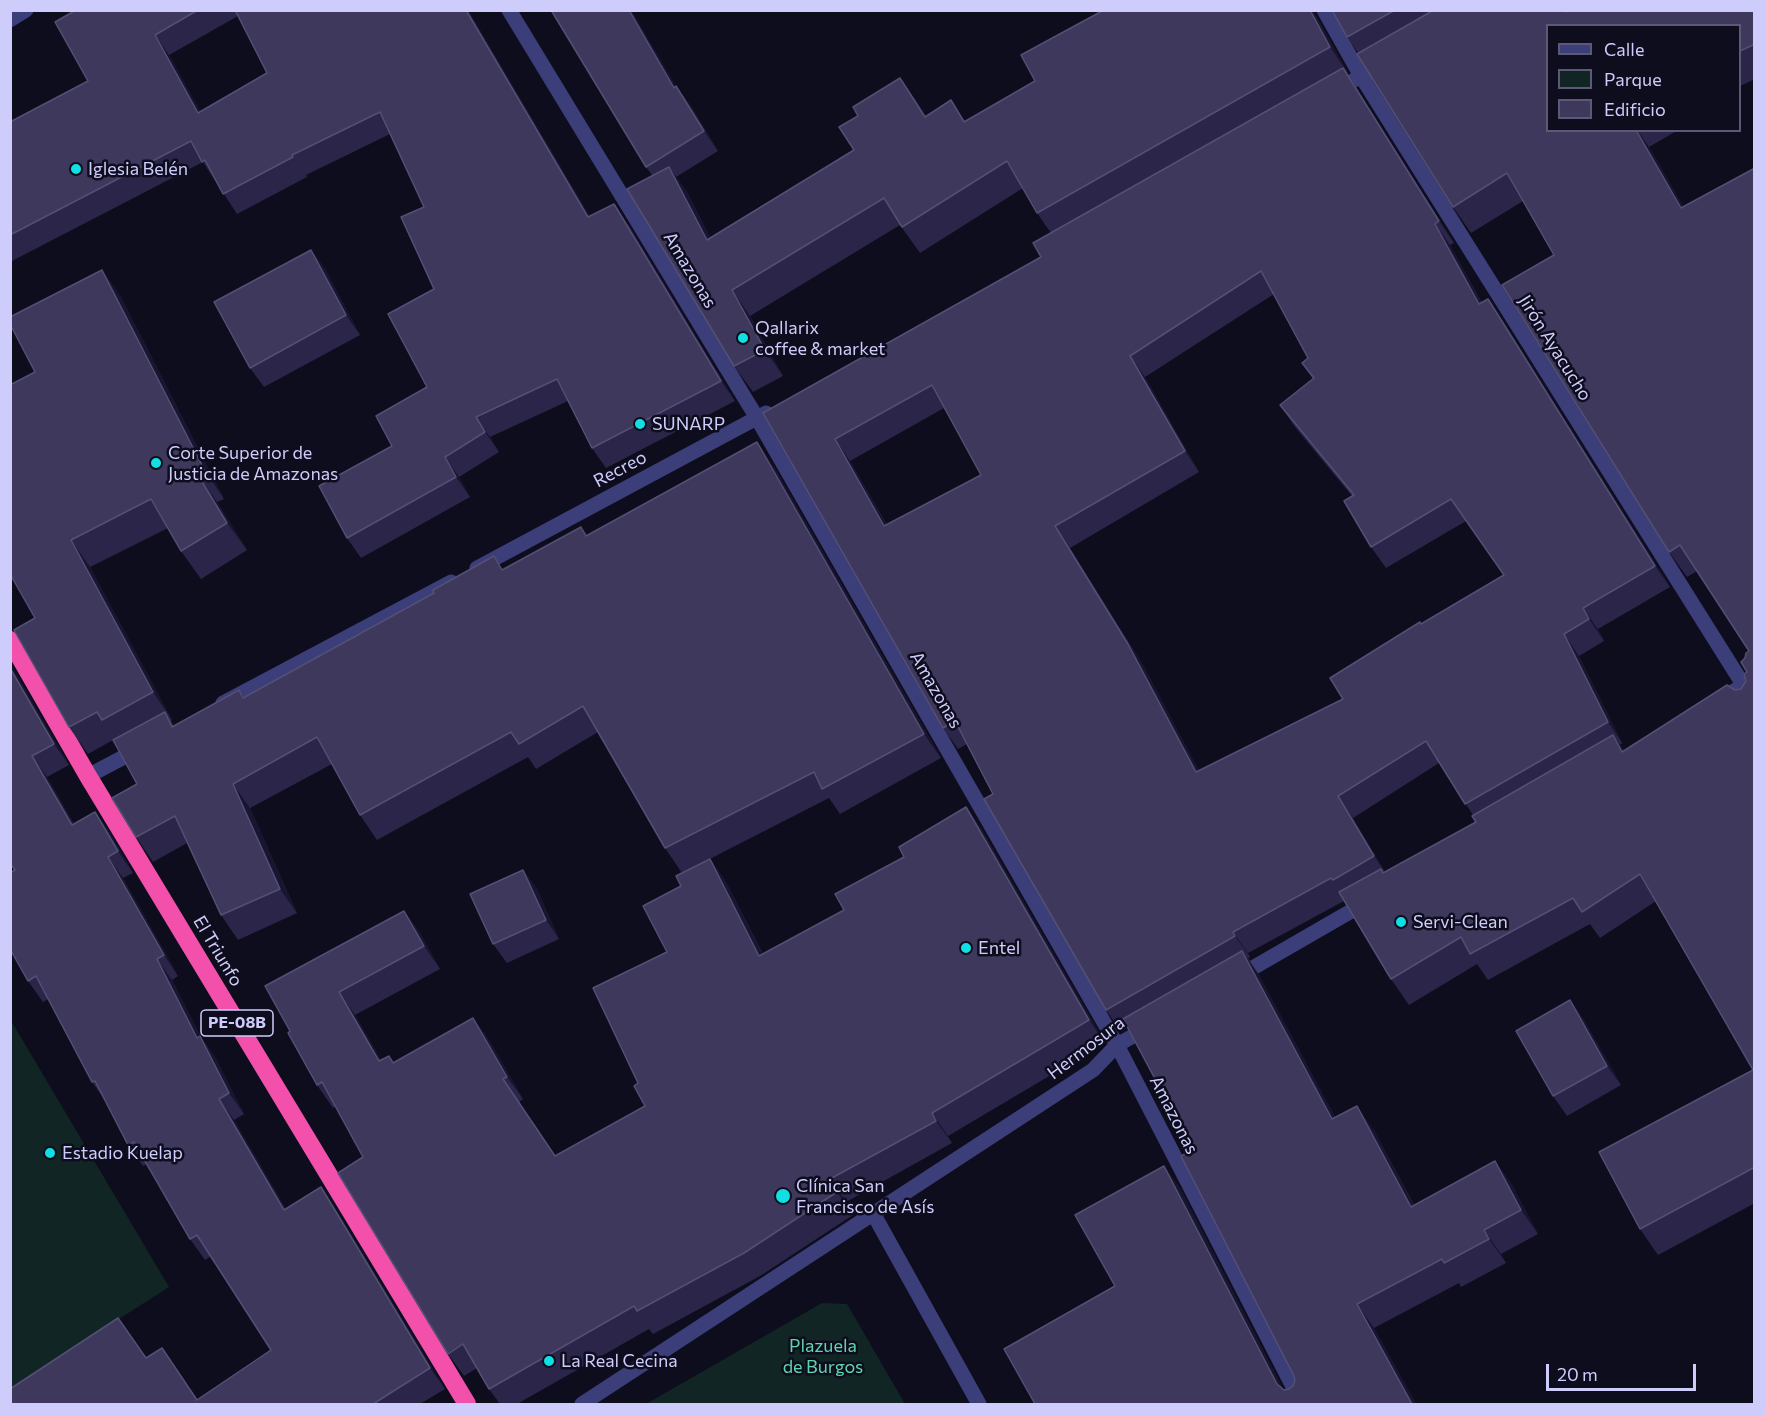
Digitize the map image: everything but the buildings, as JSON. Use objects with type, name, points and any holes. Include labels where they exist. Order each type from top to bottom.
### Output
[{"type":"highway","name":"El Triunfo","points":[[10,640],[88,776],[466,1403]]},
{"type":"street","points":[[10,21],[26,10]]},
{"type":"street","name":"Amazonas","points":[[509,10],[757,418],[1117,1046],[1302,1404]]},
{"type":"street","name":"Jirón Ayacucho","points":[[1324,10],[1361,76],[1749,682],[1755,706]]},
{"type":"street","points":[[1319,100],[1400,54]]},
{"type":"street","name":"Recreo","points":[[213,709],[778,406]]},
{"type":"street","points":[[1713,704],[1749,682]]},
{"type":"street","points":[[88,776],[150,742]]},
{"type":"street","points":[[1220,987],[1384,892]]},
{"type":"street","name":"Hermosura","points":[[582,1404],[1093,1070],[1117,1046],[1168,1016]]},
{"type":"street","points":[[874,1215],[979,1404]]},
{"type":"green space","name":"Estadio Kuelap","points":[[10,1019],[169,1287],[11,1388],[10,1388]]},
{"type":"green space","name":"Plazuela de Burgos","points":[[822,1303],[847,1304],[905,1404],[646,1404]]},
{"type":"place","name":"Iglesia Belén","points":[[76,169]]},
{"type":"place","name":"Qallarix coffee & market","points":[[743,338]]},
{"type":"place","name":"SUNARP","points":[[640,424]]},
{"type":"place","name":"Corte Superior de Justicia de Amazonas","points":[[156,463]]},
{"type":"place","name":"Servi-Clean","points":[[1401,922]]},
{"type":"place","name":"Entel","points":[[966,948]]},
{"type":"place","name":"Estadio Kuelap","points":[[50,1153]]},
{"type":"place","name":"Clínica San Francisco de Asís","points":[[783,1196]]},
{"type":"place","name":"La Real Cecina","points":[[549,1361]]}]
